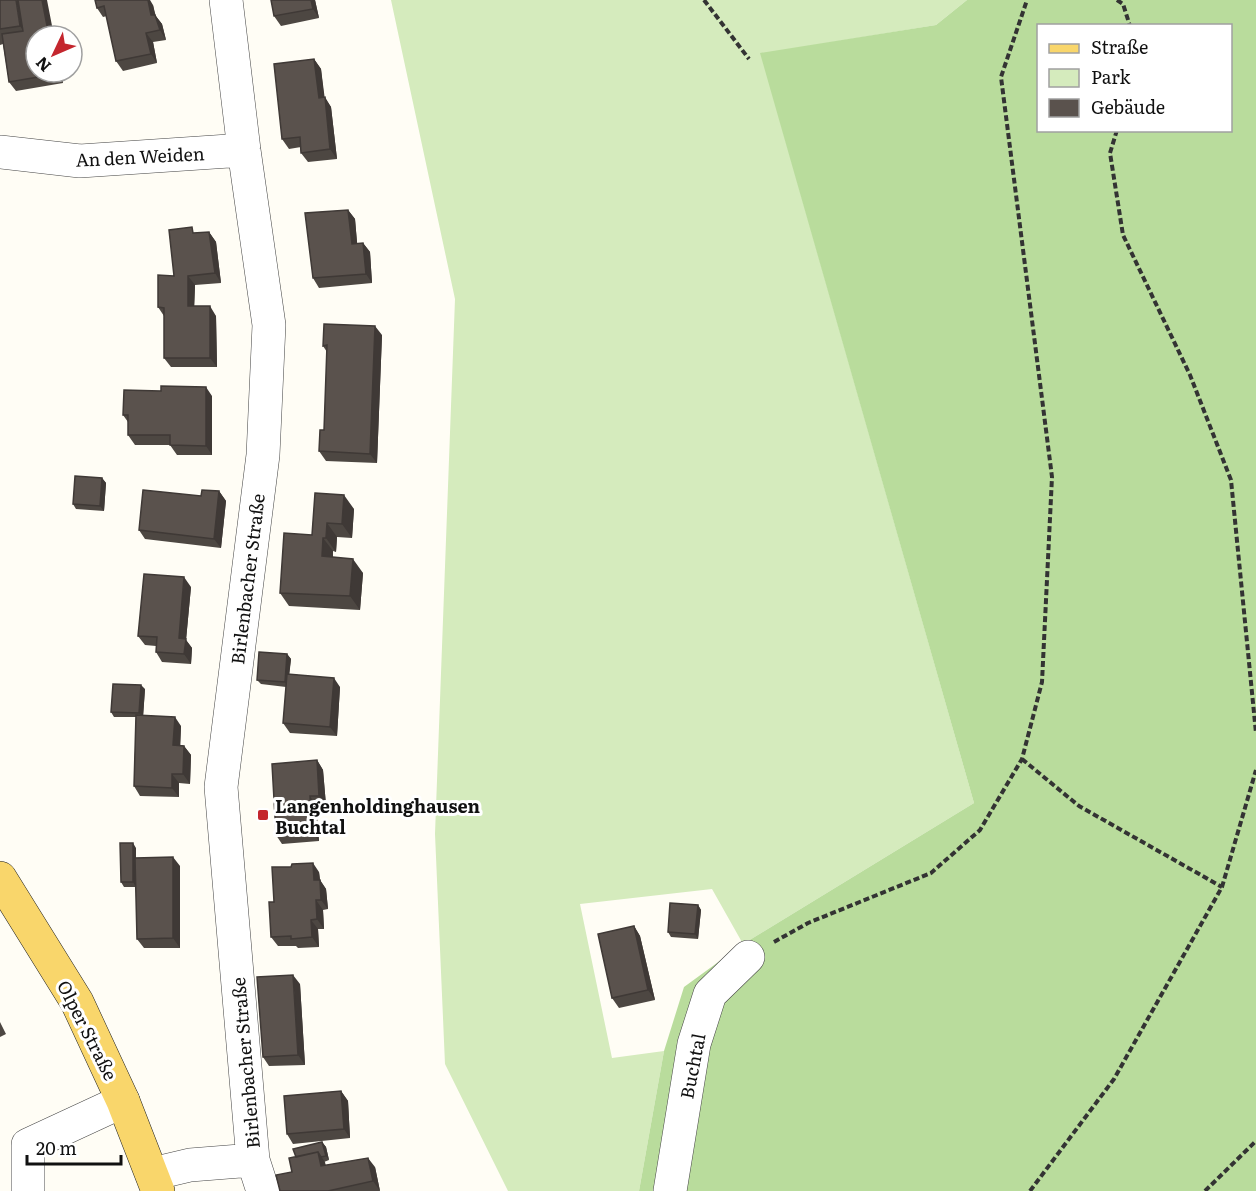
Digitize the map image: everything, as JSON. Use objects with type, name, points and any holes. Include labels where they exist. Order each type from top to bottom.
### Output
[{"type":"main road","name":"Olper Straße","points":[[0,878],[77,1002],[123,1101],[155,1182]]},
{"type":"street","name":"Birlenbacher Straße","points":[[226,0],[268,325],[263,455],[221,787],[253,1160],[263,1191]]},
{"type":"street","name":"An den Weiden","points":[[0,152],[80,161],[244,150]]},
{"type":"street","name":"Buchtal","points":[[670,1191],[694,1044],[710,994],[748,957]]},
{"type":"street","points":[[28,1191],[28,1145],[123,1101]]},
{"type":"street","points":[[155,1182],[190,1165],[253,1160]]},
{"type":"path","points":[[704,0],[748,59]]},
{"type":"path","points":[[748,957],[808,923],[931,873],[980,830],[1022,759],[1042,681],[1052,477],[1001,77],[1028,0]]},
{"type":"path","points":[[1117,0],[1124,4],[1129,24]]},
{"type":"path","points":[[1116,132],[1110,153],[1123,235],[1190,375],[1231,480],[1256,733]]},
{"type":"path","points":[[1022,759],[1079,806],[1222,887]]},
{"type":"path","points":[[1030,1191],[1114,1079],[1222,887],[1256,770]]},
{"type":"path","points":[[1205,1191],[1256,1141]]},
{"type":"green space","points":[[391,0],[967,0],[936,25],[761,54],[974,803],[743,944],[712,889],[580,904],[612,1058],[664,1051],[639,1191],[508,1191],[445,1064],[435,834],[455,299]]},
{"type":"green space","points":[[967,0],[1256,0],[1256,1191],[639,1191],[664,1051],[684,987],[743,944],[974,803],[760,53],[936,25]]},
{"type":"building","points":[[0,0],[16,0],[20,26],[0,29]]},
{"type":"building","points":[[18,0],[42,0],[47,24],[24,24],[24,79],[9,82],[2,34],[23,31]]},
{"type":"building","points":[[95,0],[148,0],[151,15],[155,15],[160,30],[146,33],[151,54],[116,61],[104,6],[97,8]]},
{"type":"building","points":[[271,0],[311,0],[313,9],[274,16]]},
{"type":"building","points":[[314,59],[319,98],[325,97],[330,149],[301,153],[300,137],[282,139],[274,64]]},
{"type":"building","points":[[348,210],[352,244],[363,243],[366,274],[313,278],[305,213]]},
{"type":"building","points":[[192,227],[193,233],[209,232],[215,273],[188,276],[188,306],[210,306],[210,358],[164,358],[164,308],[158,307],[158,275],[174,276],[169,230]]},
{"type":"building","points":[[324,324],[375,326],[370,454],[319,451],[320,430],[324,430],[327,345],[323,346]]},
{"type":"building","points":[[161,386],[206,387],[206,446],[170,445],[170,435],[128,435],[128,415],[123,415],[124,390],[161,391]]},
{"type":"building","points":[[75,476],[102,478],[100,506],[73,504]]},
{"type":"building","points":[[143,490],[201,496],[202,490],[219,491],[214,539],[139,530]]},
{"type":"building","points":[[315,493],[344,495],[342,524],[327,523],[322,556],[353,559],[350,596],[280,593],[284,533],[312,535]]},
{"type":"building","points":[[144,574],[184,577],[179,638],[186,639],[184,654],[156,652],[157,637],[138,636]]},
{"type":"building","points":[[259,652],[287,654],[285,682],[257,680]]},
{"type":"building","points":[[287,674],[334,678],[330,727],[283,723]]},
{"type":"building","points":[[113,684],[141,685],[139,713],[111,712]]},
{"type":"building","points":[[136,715],[175,717],[173,745],[184,746],[183,774],[172,774],[172,788],[134,786]]},
{"type":"building","points":[[317,760],[319,796],[310,796],[312,832],[276,835],[272,764]]},
{"type":"building","points":[[120,843],[133,843],[133,882],[121,882]]},
{"type":"building","points":[[173,857],[173,938],[137,939],[135,858]]},
{"type":"building","points":[[313,863],[314,880],[320,880],[321,900],[316,900],[317,919],[311,920],[312,937],[291,939],[291,936],[271,937],[269,902],[274,902],[272,867],[291,867],[292,864]]},
{"type":"building","points":[[670,903],[698,905],[695,934],[668,932]]},
{"type":"building","points":[[634,926],[648,990],[612,998],[598,934]]},
{"type":"building","points":[[293,975],[298,1055],[263,1057],[257,977]]},
{"type":"building","points":[[341,1091],[344,1129],[287,1134],[284,1096]]},
{"type":"building","points":[[322,1142],[326,1156],[321,1157],[318,1152],[296,1157],[293,1149]]},
{"type":"building","points":[[318,1152],[321,1166],[368,1158],[373,1181],[328,1191],[280,1191],[276,1175],[292,1172],[289,1158]]},
{"type":"place","name":"Langenholdinghausen Buchtal","points":[[263,815]]}]
